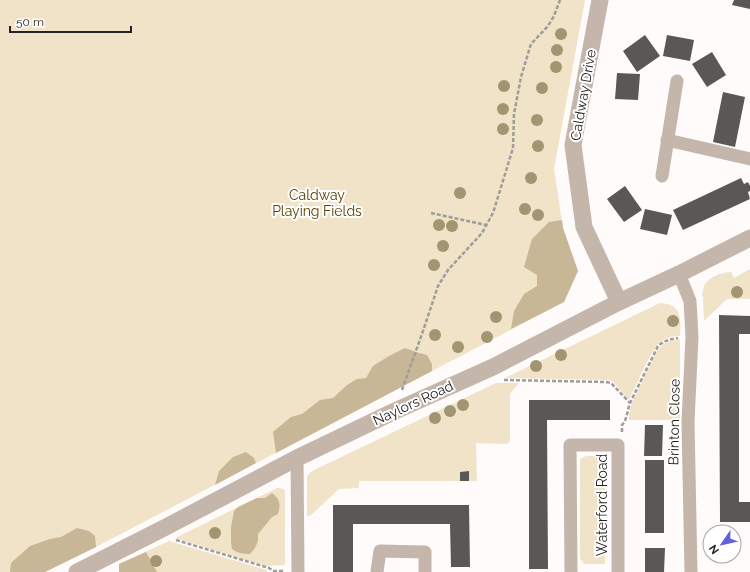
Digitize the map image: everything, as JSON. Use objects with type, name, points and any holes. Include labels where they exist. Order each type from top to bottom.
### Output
[{"type":"street","name":"Caldway Drive","points":[[600,0],[573,145],[584,227],[619,302]]},
{"type":"street","points":[[662,176],[677,81]]},
{"type":"street","points":[[667,140],[750,159]]},
{"type":"street","name":"Naylors Road","points":[[77,572],[298,458],[395,411],[493,367],[619,302],[750,238]]},
{"type":"street","name":"Brinton Close","points":[[679,274],[690,301],[692,337],[688,422],[691,572]]},
{"type":"street","name":"Waterford Road","points":[[570,572],[570,445],[618,445],[618,572]]},
{"type":"street","points":[[298,458],[298,572]]},
{"type":"street","points":[[377,572],[380,551],[425,552],[425,572]]},
{"type":"path","points":[[395,411],[438,286],[448,270],[482,233],[493,213],[513,148],[514,114],[521,78],[529,50],[531,44],[548,26],[554,16],[560,0]]},
{"type":"path","points":[[431,213],[486,225]]},
{"type":"path","points":[[618,445],[622,442],[622,425],[626,421],[626,415],[630,403],[658,346],[670,339],[692,337]]},
{"type":"path","points":[[493,367],[501,380],[611,382],[630,403]]},
{"type":"path","points":[[166,527],[172,539],[269,568],[274,571],[298,572]]},
{"type":"green space","name":"Caldway Playing Fields","points":[[0,0],[585,0],[554,169],[563,228],[578,271],[564,302],[96,547],[45,572],[0,572]]},
{"type":"green space","points":[[750,269],[750,299],[727,299],[704,321],[704,298],[702,296],[706,283],[720,274],[731,272],[734,278]]},
{"type":"green space","points":[[660,303],[673,306],[679,313],[680,336],[662,341],[653,351],[629,400],[613,382],[609,380],[505,378]]},
{"type":"green space","points":[[680,339],[680,420],[629,420],[631,405],[657,351],[667,342]]},
{"type":"green space","points":[[496,383],[519,383],[510,394],[510,441],[507,444],[476,443],[477,481],[469,481],[468,471],[460,472],[460,481],[359,481],[359,488],[339,489],[310,516],[307,516],[307,476],[312,471]]},
{"type":"green space","points":[[586,456],[605,456],[605,564],[585,564],[580,558],[580,459]]},
{"type":"green space","points":[[277,488],[285,490],[285,565],[266,566],[175,538]]},
{"type":"green space","points":[[169,541],[267,570],[267,572],[119,572],[119,564]]},
{"type":"shaded area","points":[[562,220],[563,228],[578,271],[564,302],[511,329],[514,311],[524,294],[537,286],[537,275],[524,267],[532,239],[549,222]]},
{"type":"shaded area","points":[[405,348],[427,355],[432,364],[432,371],[276,453],[273,432],[291,417],[302,414],[320,400],[333,398],[347,385],[357,379],[366,378],[373,366]]},
{"type":"shaded area","points":[[246,452],[254,458],[256,463],[215,485],[219,471],[233,457]]},
{"type":"shaded area","points":[[272,493],[277,497],[279,502],[278,514],[272,517],[258,534],[258,541],[255,548],[250,554],[240,553],[232,549],[231,527],[234,511],[238,507],[257,498],[265,498]]},
{"type":"shaded area","points":[[77,528],[89,531],[95,536],[96,547],[45,572],[10,572],[11,563],[30,546],[61,537]]},
{"type":"shaded area","points":[[146,552],[157,572],[119,572],[119,564]]},
{"type":"building","points":[[734,0],[750,0],[750,9],[732,5]]},
{"type":"building","points":[[645,35],[660,56],[637,72],[623,51]]},
{"type":"building","points":[[667,35],[694,40],[690,61],[663,56]]},
{"type":"building","points":[[712,52],[726,75],[707,87],[692,64]]},
{"type":"building","points":[[617,73],[640,74],[638,100],[615,99]]},
{"type":"building","points":[[723,92],[745,97],[735,147],[713,142]]},
{"type":"building","points":[[741,178],[744,184],[748,182],[750,186],[750,191],[748,192],[750,199],[683,230],[673,210]]},
{"type":"building","points":[[625,186],[642,210],[624,222],[607,199]]},
{"type":"building","points":[[645,209],[672,215],[667,235],[640,229]]},
{"type":"building","points":[[719,315],[750,316],[750,334],[739,334],[739,502],[750,502],[750,522],[720,522]]},
{"type":"building","points":[[529,400],[610,400],[610,420],[547,420],[548,569],[529,569]]},
{"type":"building","points":[[645,425],[663,425],[662,456],[644,456]]},
{"type":"building","points":[[645,460],[664,460],[664,533],[645,533]]},
{"type":"building","points":[[469,471],[469,481],[460,481],[460,472]]},
{"type":"building","points":[[333,505],[469,505],[470,567],[451,567],[450,524],[353,524],[353,572],[333,572]]},
{"type":"building","points":[[645,548],[665,548],[664,572],[645,572]]}]
